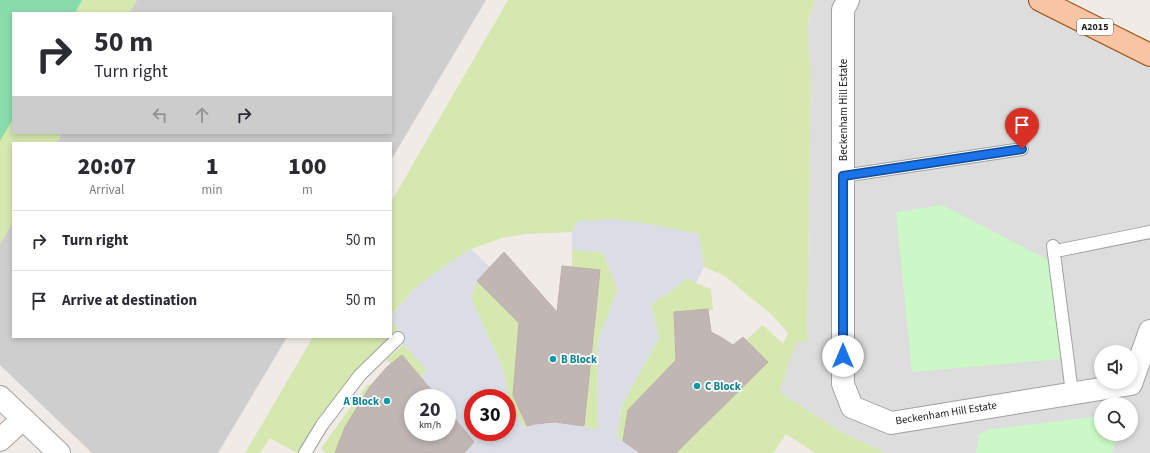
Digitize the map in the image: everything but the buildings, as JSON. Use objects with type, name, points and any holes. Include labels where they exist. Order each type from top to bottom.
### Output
[{"type":"main road","name":"A2015","points":[[1040,0],[1150,55]]},
{"type":"street","name":"Beckenham Hill Estate","points":[[848,0],[843,10],[843,384],[852,407],[891,423],[1131,384],[1150,331]]},
{"type":"street","points":[[0,397],[58,453]]},
{"type":"street","points":[[0,440],[23,419]]},
{"type":"lane","points":[[843,176],[1022,149]]},
{"type":"lane","points":[[1072,393],[1057,248],[1150,232]]},
{"type":"lane","points":[[306,453],[322,425],[360,375],[398,338]]},
{"type":"shaded area","points":[[137,0],[486,0],[392,158],[392,142],[58,142],[62,134],[392,134],[392,12],[130,12]]},
{"type":"shaded area","points":[[816,0],[1036,0],[1150,59],[1150,453],[886,453],[843,433],[779,392],[797,339],[807,342],[811,67],[806,32],[812,7]]},
{"type":"shaded area","points":[[616,219],[699,234],[704,267],[696,283],[687,278],[670,292],[651,304],[659,338],[622,405],[617,437],[640,453],[464,453],[474,442],[473,441],[516,441],[516,412],[523,427],[535,424],[569,423],[598,430],[597,343],[618,289],[602,252],[572,250],[572,232],[577,221]]},
{"type":"shaded area","points":[[12,223],[12,338],[286,338],[218,453],[92,453],[0,365],[0,244]]},
{"type":"shaded area","points":[[471,249],[490,267],[477,281],[471,298],[503,369],[507,389],[464,389],[464,430],[456,420],[456,389],[430,389],[420,377],[427,370],[394,334],[398,329],[393,323],[392,315],[415,288]]},
{"type":"green space","points":[[0,0],[137,0],[130,12],[12,12],[12,134],[62,134],[58,142],[12,142],[12,223],[0,244]]},
{"type":"green space","points":[[0,0],[82,0],[76,12],[12,12],[12,121],[0,141]]},
{"type":"green space","points":[[508,0],[816,0],[809,17],[808,25],[811,67],[807,342],[797,340],[779,392],[843,433],[886,453],[815,453],[786,434],[773,453],[676,453],[768,362],[746,340],[763,325],[783,344],[788,333],[771,314],[725,276],[704,267],[699,234],[577,221],[572,232],[526,234],[502,238],[471,249],[442,268],[415,288],[392,314],[392,200]]},
{"type":"green space","points":[[942,205],[1056,264],[1061,300],[1060,359],[912,372],[896,212]]},
{"type":"green space","points":[[572,250],[602,252],[618,289],[597,343],[598,430],[584,426],[600,270],[572,267]]},
{"type":"green space","points":[[688,277],[696,283],[711,289],[713,310],[674,312],[676,360],[628,410],[623,441],[617,437],[622,405],[659,338],[651,304],[670,292]]},
{"type":"green space","points":[[477,281],[519,323],[514,389],[507,389],[503,369],[471,298]]},
{"type":"green space","points":[[392,314],[393,323],[398,329],[392,337]]},
{"type":"green space","points":[[312,338],[391,338],[327,410],[297,453],[270,438],[260,453],[245,453]]},
{"type":"green space","points":[[404,344],[427,370],[420,377],[402,355],[391,364],[386,360]]},
{"type":"green space","points":[[367,385],[371,385],[345,427],[336,452],[325,453],[321,448]]},
{"type":"green space","points":[[516,402],[527,426],[523,427],[516,413]]},
{"type":"green space","points":[[1094,417],[1094,441],[1116,441],[1112,453],[976,453],[979,434],[992,429]]},
{"type":"place","name":"B Block","points":[[553,359]]},
{"type":"place","name":"C Block","points":[[697,386]]},
{"type":"place","name":"A Block","points":[[387,401]]},
{"type":"route","points":[[843,356],[843,176],[1022,149]]}]
